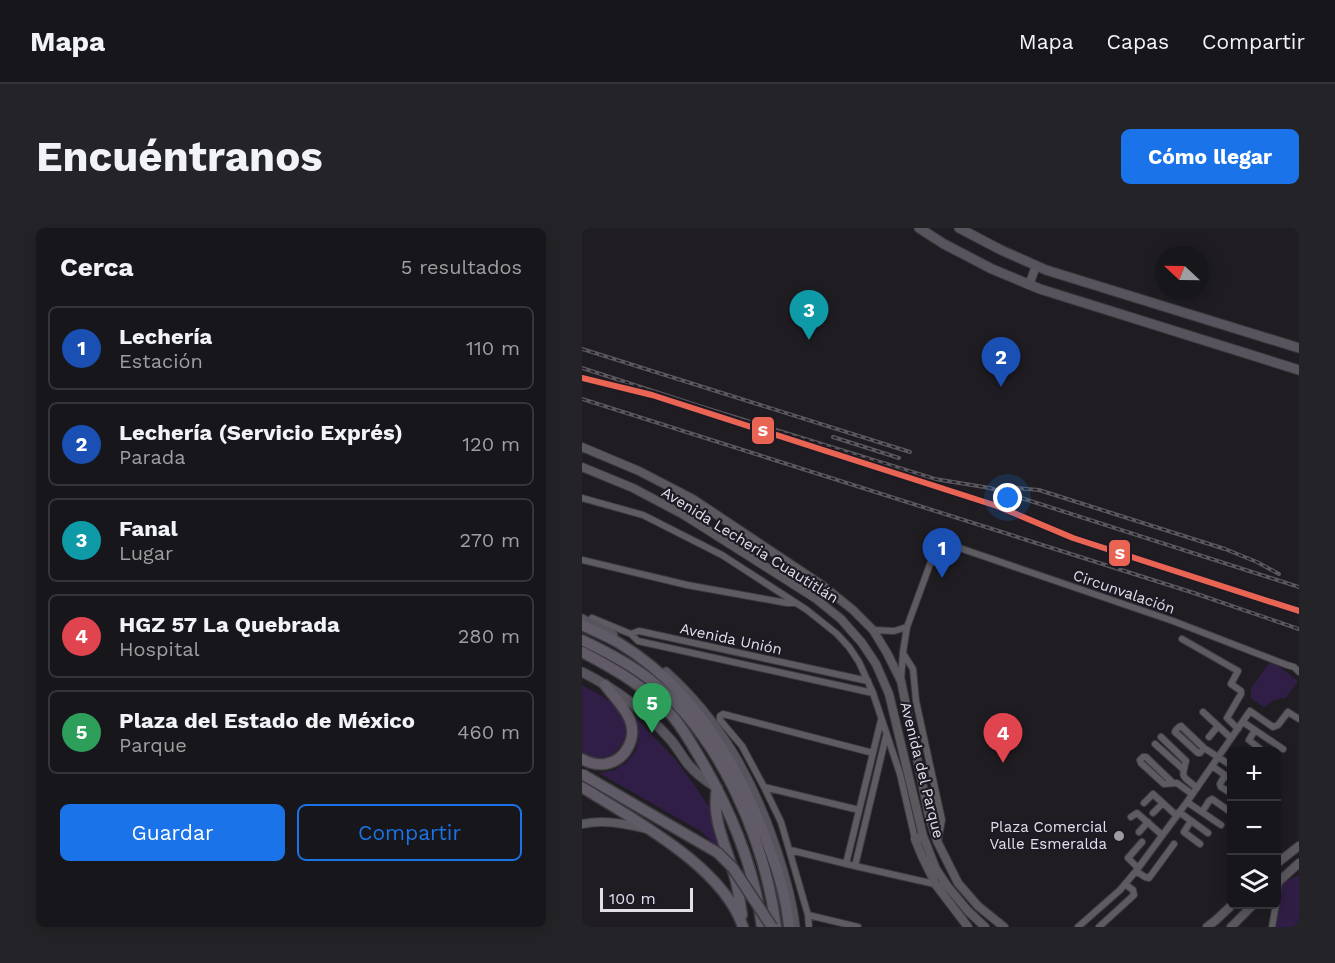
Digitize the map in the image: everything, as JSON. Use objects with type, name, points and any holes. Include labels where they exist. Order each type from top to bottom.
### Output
[{"type":"highway","points":[[582,625],[620,644],[658,673],[690,705],[715,737],[736,771],[771,854],[787,908],[789,927]]},
{"type":"highway","points":[[582,640],[610,653],[650,679],[684,711],[707,743],[727,776],[750,827],[765,868],[776,927]]},
{"type":"highway","points":[[582,652],[641,687],[674,718],[717,788],[736,832],[750,872],[760,909],[762,927]]},
{"type":"highway","points":[[582,759],[597,764],[611,762],[623,754],[630,741],[632,727],[629,717],[605,685]]},
{"type":"highway","points":[[582,774],[718,853],[733,868],[772,927]]},
{"type":"highway","points":[[582,788],[674,847],[699,867],[722,889],[733,904],[743,927]]},
{"type":"highway","points":[[717,788],[716,817],[735,875],[743,927]]},
{"type":"main road","points":[[919,228],[992,269],[1029,285],[1299,370]]},
{"type":"main road","points":[[958,228],[1036,266],[1299,348]]},
{"type":"main road","points":[[1029,285],[1036,266]]},
{"type":"main road","name":"Avenida Lecheria Cuautitlán","points":[[582,447],[639,471],[693,500],[822,585],[873,630]]},
{"type":"main road","name":"Avenida Lecheria Cuautitlán","points":[[582,467],[633,488],[694,522],[814,598],[841,619],[862,643]]},
{"type":"main road","points":[[582,619],[622,640],[660,667],[697,703],[723,735],[742,767],[766,820],[781,865],[795,927]]},
{"type":"main road","name":"Avenida del Parque","points":[[873,630],[901,681],[929,816],[937,841],[958,883],[978,906],[1004,927]]},
{"type":"main road","name":"Avenida del Parque","points":[[862,643],[876,664],[889,694],[919,838],[948,887],[985,927]]},
{"type":"main road","points":[[582,672],[641,710],[671,740],[692,769],[717,788]]},
{"type":"main road","points":[[582,824],[596,821],[648,830]]},
{"type":"main road","points":[[919,838],[921,854],[936,885],[968,927]]},
{"type":"main road","points":[[1281,860],[1299,846]]},
{"type":"main road","points":[[1281,879],[1299,863]]},
{"type":"main road","points":[[1207,927],[1228,909]]},
{"type":"main road","points":[[1231,927],[1249,909]]},
{"type":"street","points":[[582,498],[643,515],[722,555],[807,610],[837,634],[859,662],[873,693],[919,838]]},
{"type":"street","name":"Circunvalación","points":[[907,627],[939,543],[942,542],[1173,621],[1294,667],[1299,672]]},
{"type":"street","points":[[582,560],[687,585],[795,603]]},
{"type":"street","name":"Avenida Unión","points":[[592,618],[631,634],[639,631],[868,681]]},
{"type":"street","points":[[873,630],[894,631],[907,627],[901,681]]},
{"type":"street","points":[[631,634],[638,641],[873,693]]},
{"type":"street","points":[[1182,639],[1238,671],[1231,684],[1241,691],[1241,694],[1227,718],[1238,729]]},
{"type":"street","name":"Avenida del Parque","points":[[903,652],[913,669],[916,701],[942,820],[937,841]]},
{"type":"street","points":[[1078,927],[1137,870],[1250,711],[1272,727],[1278,725],[1288,712],[1299,719]]},
{"type":"street","points":[[1203,712],[1231,738]]},
{"type":"street","points":[[809,927],[808,915],[781,822],[742,746],[720,720],[720,716],[723,714],[873,753]]},
{"type":"street","points":[[846,864],[881,719]]},
{"type":"street","points":[[1243,722],[1283,750]]},
{"type":"street","points":[[1204,748],[1198,753],[1175,732],[1179,726],[1204,748],[1227,763]]},
{"type":"street","points":[[1209,737],[1218,726]]},
{"type":"street","points":[[1255,730],[1249,740],[1258,747]]},
{"type":"street","points":[[855,867],[887,734]]},
{"type":"street","points":[[1161,737],[1186,761],[1183,775],[1194,791]]},
{"type":"street","points":[[1155,744],[1183,769]]},
{"type":"street","points":[[1173,783],[1164,784],[1140,760],[1146,757],[1173,783],[1194,791]]},
{"type":"street","points":[[1212,766],[1225,775],[1220,784],[1227,791]]},
{"type":"street","points":[[764,787],[859,810]]},
{"type":"street","points":[[1144,803],[1153,795],[1208,834]]},
{"type":"street","points":[[1202,812],[1212,799],[1227,810]]},
{"type":"street","points":[[1187,802],[1221,825]]},
{"type":"street","points":[[1153,813],[1163,803]]},
{"type":"street","points":[[1131,817],[1137,813],[1162,835]]},
{"type":"street","points":[[1191,821],[1184,832],[1200,844]]},
{"type":"street","points":[[1139,832],[1148,822]]},
{"type":"street","points":[[1142,842],[1128,858],[1137,870],[1149,878],[1174,844]]},
{"type":"street","points":[[790,850],[948,887]]},
{"type":"street","points":[[1099,927],[1134,895],[1133,890],[1125,884]]},
{"type":"street","points":[[1272,927],[1275,909]]},
{"type":"street","points":[[808,915],[858,927]]},
{"type":"shaded area","points":[[1269,663],[1277,665],[1298,681],[1286,698],[1277,699],[1264,707],[1251,699],[1251,688]]},
{"type":"shaded area","points":[[582,685],[613,704],[625,720],[626,733],[621,745],[606,757],[595,757],[582,752]]},
{"type":"shaded area","points":[[636,718],[675,759],[715,816],[725,855],[702,832],[599,773],[615,770],[627,762],[636,750],[639,738]]},
{"type":"shaded area","points":[[1299,875],[1299,927],[1273,927],[1276,909],[1281,909],[1281,883]]},
{"type":"railway","points":[[582,349],[910,452]]},
{"type":"railway","points":[[582,368],[935,479],[990,488],[1299,587]]},
{"type":"railway","points":[[582,399],[1194,593],[1299,629]]},
{"type":"railway","points":[[833,437],[899,458]]},
{"type":"railway","points":[[1006,487],[1039,490],[1225,549],[1279,574]]},
{"type":"transit line","name":"S","points":[[582,378],[652,395],[997,506],[1073,538],[1299,611]]},
{"type":"place","name":"Fanal","points":[[809,340]]},
{"type":"place","name":"Lechería (Servicio Exprés)","points":[[1001,387]]},
{"type":"place","name":"Lechería","points":[[942,578]]},
{"type":"place","name":"Plaza del Estado de México","points":[[652,733]]},
{"type":"place","name":"HGZ 57 La Quebrada","points":[[1003,763]]},
{"type":"place","name":"Plaza Comercial Valle Esmeralda","points":[[1119,836]]}]
